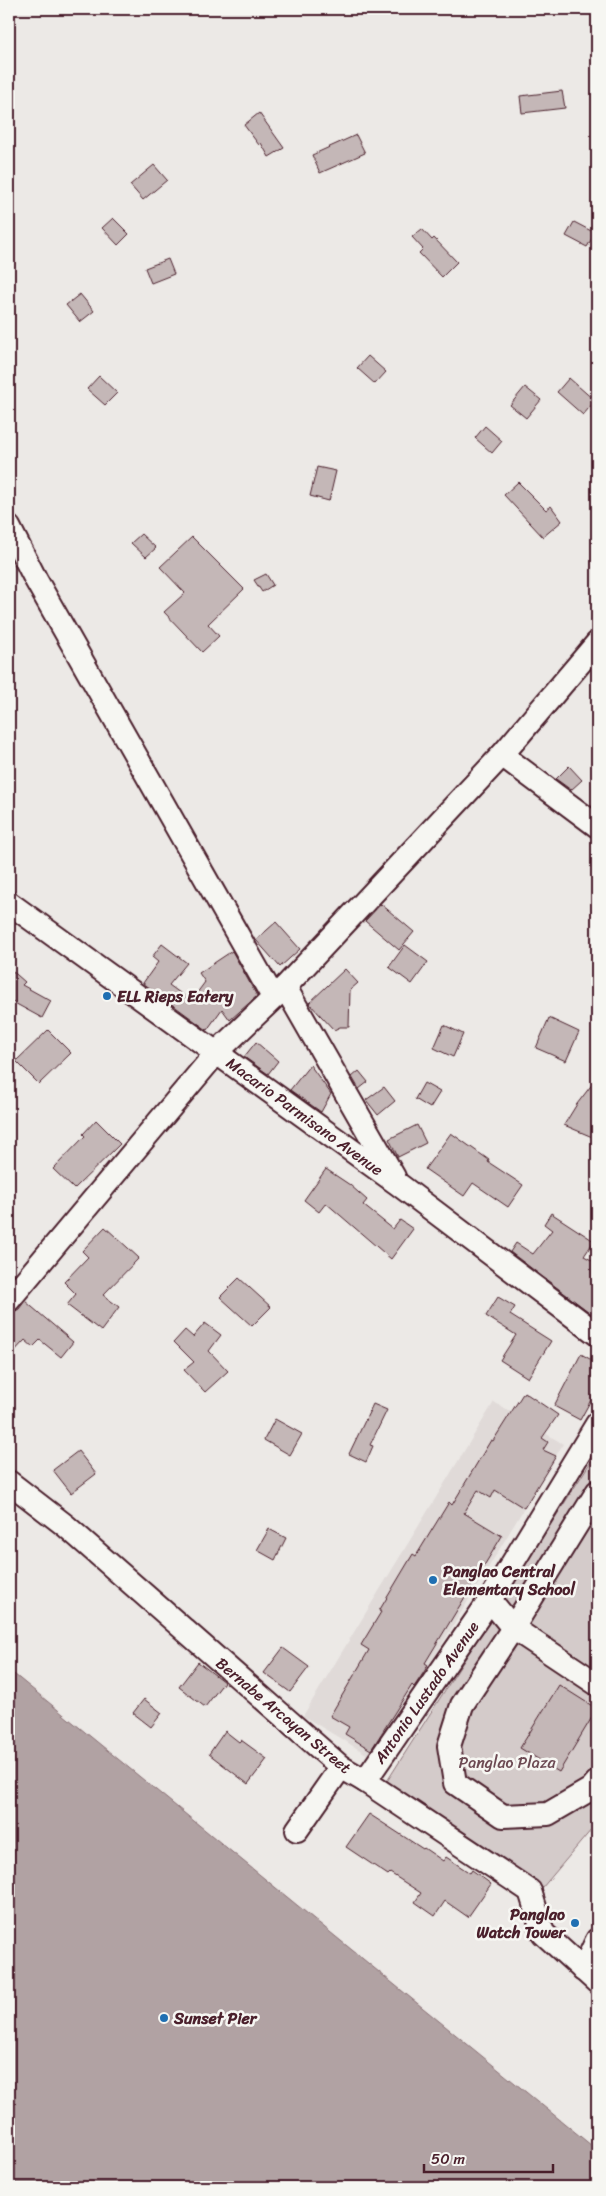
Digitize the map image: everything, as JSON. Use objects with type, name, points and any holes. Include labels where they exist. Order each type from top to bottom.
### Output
[{"type":"street","points":[[9,527],[36,580],[279,992],[398,1184]]},
{"type":"street","points":[[9,1300],[216,1052],[279,992],[502,755],[597,643]]},
{"type":"street","points":[[502,755],[597,826]]},
{"type":"street","name":"Macario Parmisano Avenue","points":[[9,903],[398,1184],[597,1334]]},
{"type":"street","name":"Antonio Lustado Avenue","points":[[365,1780],[490,1600],[597,1424]]},
{"type":"street","name":"Bernabe Arcayan Street","points":[[9,1482],[66,1526],[341,1767],[365,1780],[530,1891],[543,1933],[590,1976]]},
{"type":"street","points":[[597,1492],[513,1628],[462,1705],[449,1746],[454,1783],[503,1816],[548,1814],[591,1789],[597,1782]]},
{"type":"street","points":[[490,1600],[513,1628],[597,1684]]},
{"type":"street","points":[[297,1830],[341,1767]]},
{"type":"street","points":[[590,1976],[597,1940]]},
{"type":"shaded area","name":"Panglao Central Elementary School","points":[[494,1402],[563,1444],[373,1758],[303,1716]]},
{"type":"shaded area","points":[[9,1670],[597,2150],[597,2187],[9,2187]]},
{"type":"green space","name":"Panglao Plaza","points":[[597,1452],[597,1823],[537,1894],[384,1786]]},
{"type":"building","points":[[562,91],[565,108],[522,113],[520,96]]},
{"type":"building","points":[[259,113],[284,148],[269,157],[261,143],[259,145],[244,125]]},
{"type":"building","points":[[356,135],[365,153],[320,173],[312,155]]},
{"type":"building","points":[[154,165],[167,180],[143,200],[130,185]]},
{"type":"building","points":[[113,218],[129,234],[118,245],[102,228]]},
{"type":"building","points":[[574,222],[595,233],[587,247],[566,236]]},
{"type":"building","points":[[422,229],[432,240],[434,238],[457,262],[442,277],[419,253],[423,249],[412,237]]},
{"type":"building","points":[[168,259],[174,274],[151,283],[145,268]]},
{"type":"building","points":[[80,294],[94,311],[80,322],[66,305]]},
{"type":"building","points":[[368,356],[386,372],[375,384],[357,368]]},
{"type":"building","points":[[99,376],[117,393],[105,405],[87,389]]},
{"type":"building","points":[[569,378],[595,401],[583,415],[557,392]]},
{"type":"building","points":[[525,387],[541,400],[526,418],[510,405]]},
{"type":"building","points":[[485,426],[502,441],[492,453],[475,438]]},
{"type":"building","points":[[317,467],[336,471],[329,501],[310,496]]},
{"type":"building","points":[[518,482],[546,510],[551,506],[562,521],[543,537],[504,495]]},
{"type":"building","points":[[141,534],[156,548],[146,557],[131,543]]},
{"type":"building","points":[[192,537],[244,589],[208,624],[219,636],[202,652],[164,612],[185,593],[160,567]]},
{"type":"building","points":[[266,574],[273,585],[262,592],[254,580]]},
{"type":"building","points":[[569,766],[582,780],[571,790],[556,779]]},
{"type":"building","points":[[381,904],[414,932],[399,950],[365,921]]},
{"type":"building","points":[[276,922],[300,949],[280,967],[256,940]]},
{"type":"building","points":[[162,944],[187,963],[169,985],[191,1001],[205,982],[199,973],[232,951],[257,996],[230,1020],[222,1009],[207,1030],[143,983],[158,962],[152,957]]},
{"type":"building","points":[[405,945],[428,962],[412,984],[389,967]]},
{"type":"building","points":[[9,968],[25,982],[22,985],[51,1001],[42,1018],[9,1000]]},
{"type":"building","points":[[345,969],[358,983],[350,990],[349,1027],[340,1027],[334,1030],[309,1003]]},
{"type":"building","points":[[549,1018],[579,1032],[566,1061],[536,1048]]},
{"type":"building","points":[[444,1025],[463,1034],[453,1057],[434,1048]]},
{"type":"building","points":[[48,1030],[71,1053],[39,1084],[16,1061]]},
{"type":"building","points":[[256,1042],[278,1061],[268,1074],[244,1057]]},
{"type":"building","points":[[310,1065],[331,1094],[321,1112],[290,1090]]},
{"type":"building","points":[[359,1071],[368,1082],[359,1089],[352,1077]]},
{"type":"building","points":[[597,1078],[597,1139],[564,1125]]},
{"type":"building","points":[[424,1083],[440,1092],[430,1108],[415,1099]]},
{"type":"building","points":[[384,1087],[395,1101],[378,1115],[366,1100]]},
{"type":"building","points":[[96,1120],[120,1144],[74,1189],[53,1169],[85,1136],[83,1134]]},
{"type":"building","points":[[417,1125],[426,1143],[398,1157],[389,1139]]},
{"type":"building","points":[[451,1133],[489,1160],[488,1162],[523,1185],[508,1207],[473,1183],[464,1196],[425,1169]]},
{"type":"building","points":[[326,1169],[350,1185],[367,1200],[363,1205],[393,1229],[400,1220],[413,1229],[391,1259],[326,1203],[319,1212],[304,1200]]},
{"type":"building","points":[[551,1213],[594,1241],[584,1256],[597,1263],[597,1318],[510,1252],[516,1243],[533,1254],[552,1230],[544,1224]]},
{"type":"building","points":[[105,1227],[139,1258],[103,1295],[119,1307],[101,1331],[67,1305],[76,1294],[64,1282],[88,1257],[82,1251]]},
{"type":"building","points":[[239,1278],[271,1307],[252,1326],[220,1297]]},
{"type":"building","points":[[498,1297],[515,1307],[510,1315],[551,1341],[528,1378],[500,1360],[516,1335],[486,1316]]},
{"type":"building","points":[[25,1301],[73,1342],[61,1357],[40,1340],[33,1347],[25,1340],[9,1357],[9,1315],[19,1309]]},
{"type":"building","points":[[205,1323],[221,1335],[209,1351],[228,1371],[205,1392],[184,1370],[194,1362],[174,1342],[185,1330],[193,1337]]},
{"type":"building","points":[[581,1354],[597,1363],[597,1389],[580,1420],[554,1406]]},
{"type":"building","name":"Panglao Central Elementary School","points":[[524,1392],[558,1415],[542,1438],[548,1442],[543,1450],[556,1456],[524,1508],[495,1490],[491,1498],[478,1490],[464,1513],[502,1536],[425,1663],[428,1665],[424,1672],[414,1687],[412,1685],[371,1750],[345,1734],[349,1727],[330,1716],[369,1650],[361,1645],[413,1554],[416,1556],[449,1502],[452,1505],[491,1440],[493,1441]]},
{"type":"building","points":[[373,1404],[387,1410],[370,1445],[373,1446],[366,1462],[349,1454]]},
{"type":"building","points":[[275,1419],[302,1434],[290,1455],[264,1440]]},
{"type":"building","points":[[78,1451],[96,1474],[71,1493],[53,1470]]},
{"type":"building","points":[[269,1529],[286,1538],[275,1560],[257,1550]]},
{"type":"building","points":[[283,1648],[309,1667],[290,1692],[264,1673]]},
{"type":"building","points":[[198,1662],[224,1682],[205,1707],[179,1687]]},
{"type":"building","points":[[559,1685],[597,1709],[559,1772],[520,1748]]},
{"type":"building","points":[[144,1699],[162,1713],[151,1727],[133,1713]]},
{"type":"building","points":[[225,1731],[267,1759],[248,1784],[209,1754]]},
{"type":"building","points":[[369,1814],[443,1861],[446,1857],[470,1873],[472,1870],[491,1884],[468,1917],[445,1901],[435,1916],[415,1902],[421,1893],[390,1873],[388,1875],[346,1847]]},
{"type":"place","name":"ELL Rieps Eatery","points":[[107,996]]},
{"type":"place","name":"Panglao Central Elementary School","points":[[433,1580]]},
{"type":"place","name":"Panglao Watch Tower","points":[[575,1923]]},
{"type":"place","name":"Sunset Pier","points":[[164,2018]]}]
